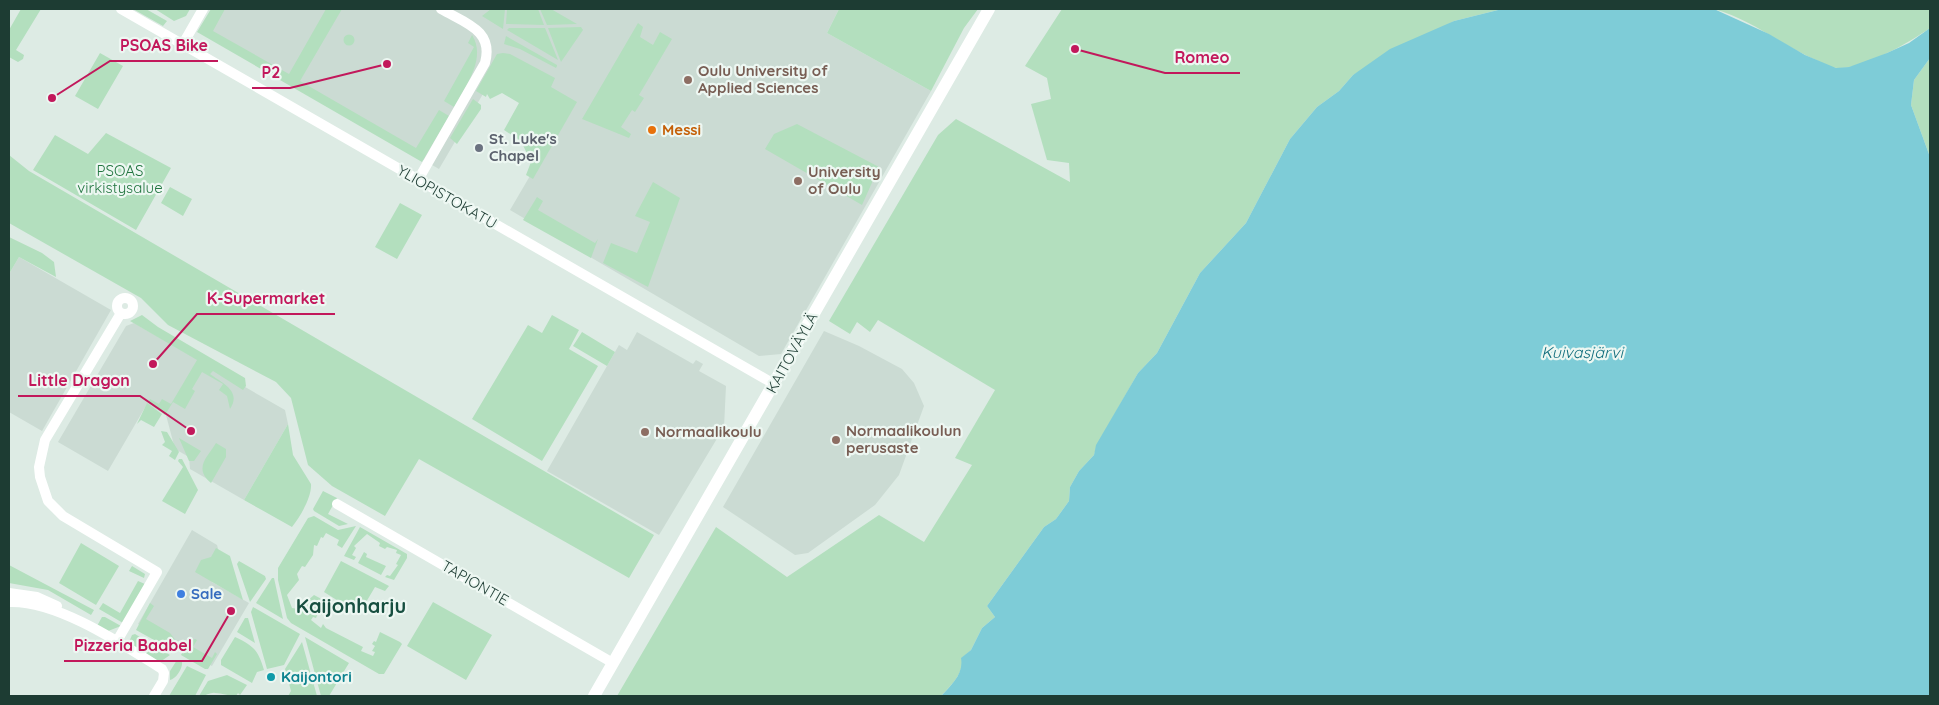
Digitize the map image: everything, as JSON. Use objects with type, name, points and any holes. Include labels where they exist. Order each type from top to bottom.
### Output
[{"type":"street","name":"YLIOPISTOKATU","points":[[121,9],[774,384]]},
{"type":"street","points":[[183,44],[203,9]]},
{"type":"street","points":[[418,180],[485,62],[488,51],[486,39],[479,31],[441,9]]},
{"type":"street","name":"KAITOVÄYLÄ","points":[[594,696],[989,9]]},
{"type":"street","points":[[116,642],[157,572],[62,516],[48,501],[39,467],[45,440],[121,313]]},
{"type":"street","name":"TAPIONTIE","points":[[337,504],[613,663]]},
{"type":"street","points":[[9,593],[37,597],[70,613],[162,669],[164,673],[163,681],[154,696]]},
{"type":"street","points":[[9,602],[37,605],[87,625]]},
{"type":"shaded area","name":"University of Oulu","points":[[221,9],[839,9],[827,33],[931,91],[781,354],[759,356],[510,210],[568,111],[497,70],[439,169],[207,34]]},
{"type":"shaded area","points":[[19,257],[111,310],[42,431],[9,412],[9,274]]},
{"type":"shaded area","points":[[134,323],[285,410],[288,424],[244,500],[190,469],[189,457],[175,449],[166,415],[147,404],[108,471],[58,442],[126,326]]},
{"type":"shaded area","name":"Normaalikoulun perusaste","points":[[824,331],[859,346],[902,369],[914,383],[924,406],[899,475],[875,505],[808,553],[795,555],[723,507]]},
{"type":"shaded area","name":"Normaalikoulu","points":[[637,332],[693,364],[696,360],[703,364],[699,371],[726,386],[724,427],[659,535],[547,471],[619,345],[627,350]]},
{"type":"shaded area","points":[[192,530],[217,545],[222,563],[212,582],[249,603],[212,666],[138,624]]},
{"type":"green space","points":[[21,9],[41,9],[16,50],[24,55],[23,59],[18,62],[9,57],[9,30]]},
{"type":"green space","points":[[133,9],[146,9],[167,21],[163,26]]},
{"type":"green space","points":[[155,9],[190,9],[186,16],[174,21]]},
{"type":"green space","points":[[211,9],[225,9],[213,31],[289,74],[326,9],[342,9],[300,81],[416,148],[439,110],[449,116],[422,162],[197,32]]},
{"type":"green space","points":[[491,9],[505,9],[503,29],[482,16]]},
{"type":"green space","points":[[507,9],[538,9],[544,25],[506,24]]},
{"type":"green space","points":[[540,9],[551,9],[577,24],[547,25]]},
{"type":"green space","points":[[839,9],[978,9],[964,28],[931,91],[827,33]]},
{"type":"green space","points":[[1062,9],[1502,9],[1454,21],[1353,75],[1339,91],[1317,107],[1290,139],[1246,223],[1200,273],[1157,353],[1138,373],[1097,445],[1094,455],[1079,471],[1070,487],[1069,501],[1056,519],[1044,527],[987,606],[995,617],[982,628],[971,650],[962,658],[959,674],[941,696],[617,696],[716,527],[787,577],[879,515],[924,542],[972,465],[955,458],[995,390],[878,320],[870,332],[857,322],[850,334],[829,321],[938,135],[956,119],[1070,182],[1069,163],[1047,160],[1031,104],[1051,99],[1047,78],[1025,66]]},
{"type":"green space","points":[[1714,9],[1930,9],[1930,28],[1872,60],[1859,65],[1834,68],[1803,54],[1741,19]]},
{"type":"green space","points":[[638,23],[643,27],[640,37],[653,45],[660,32],[672,39],[639,95],[644,98],[635,112],[632,110],[621,127],[631,134],[629,138],[582,119]]},
{"type":"green space","points":[[581,27],[583,30],[561,62],[548,28]]},
{"type":"green space","points":[[509,28],[545,28],[558,60],[507,30]]},
{"type":"green space","points":[[349,34],[355,40],[349,46],[343,40]]},
{"type":"green space","points":[[472,35],[476,44],[476,63],[454,107],[444,101],[474,47],[468,43]]},
{"type":"green space","points":[[506,36],[557,65],[556,68],[520,49],[504,44]]},
{"type":"green space","points":[[100,53],[123,66],[98,109],[75,96]]},
{"type":"green space","points":[[497,54],[510,54],[555,78],[551,87],[577,102],[533,179],[526,175],[531,162],[521,141],[504,130],[519,103],[502,93],[490,99],[487,94],[486,97],[476,91]]},
{"type":"green space","points":[[1930,58],[1930,157],[1911,105],[1914,80]]},
{"type":"green space","points":[[473,99],[481,105],[481,109],[457,144],[450,138]]},
{"type":"green space","points":[[797,124],[879,167],[862,205],[765,149],[774,134]]},
{"type":"green space","name":"PSOAS virkistysalue","points":[[106,133],[171,168],[136,230],[33,170],[55,135],[88,154]]},
{"type":"green space","points":[[9,155],[29,171],[654,535],[629,578],[419,459],[385,516],[332,486],[308,465],[291,398],[276,382],[168,325],[141,298],[9,223]]},
{"type":"green space","points":[[653,182],[680,198],[648,287],[603,263],[611,243],[637,253],[650,222],[635,216]]},
{"type":"green space","points":[[170,187],[192,199],[183,216],[161,203]]},
{"type":"green space","points":[[537,197],[543,201],[538,210],[595,243],[598,239],[591,258],[523,220]]},
{"type":"green space","points":[[400,203],[422,215],[397,259],[375,247]]},
{"type":"green space","points":[[9,237],[42,253],[54,262],[56,277],[19,257],[9,274]]},
{"type":"green space","points":[[142,315],[158,327],[245,378],[246,386],[243,390],[213,371],[210,374],[225,384],[232,392],[234,397],[230,409],[227,396],[219,390],[223,384],[202,372],[192,389],[195,391],[185,409],[173,402],[165,415],[149,401],[150,399],[159,404],[162,399],[171,404],[197,360],[130,321]]},
{"type":"green space","points":[[552,315],[579,330],[569,349],[598,366],[542,461],[472,419],[528,325],[542,333]]},
{"type":"green space","points":[[582,332],[615,352],[607,366],[573,346]]},
{"type":"green space","points":[[147,403],[162,414],[154,427],[141,420],[137,424]]},
{"type":"green space","points":[[288,424],[293,455],[311,484],[308,501],[292,527],[244,500]]},
{"type":"green space","points":[[161,431],[167,432],[179,452],[175,460],[169,456],[172,451],[162,445],[165,442]]},
{"type":"green space","points":[[179,438],[201,451],[194,461],[189,461]]},
{"type":"green space","points":[[216,443],[226,449],[226,457],[211,483],[203,473],[202,468],[203,463]]},
{"type":"green space","points":[[182,459],[198,490],[185,514],[162,501],[183,467],[178,461]]},
{"type":"green space","points":[[323,491],[337,498],[328,514],[348,524],[339,526],[314,511],[313,509]]},
{"type":"green space","points":[[314,516],[338,530],[356,526],[342,548],[337,545],[339,540],[326,533],[323,538],[321,537],[317,546],[314,545],[313,555],[305,567],[302,566],[297,574],[299,580],[287,595],[292,608],[298,609],[314,595],[329,603],[322,610],[324,611],[322,615],[318,613],[316,618],[313,617],[311,620],[321,628],[323,624],[326,628],[363,647],[361,651],[373,656],[375,652],[372,651],[375,646],[372,644],[374,641],[376,642],[380,632],[400,642],[402,644],[384,674],[379,674],[291,623],[287,618],[278,580],[278,568],[308,518]]},
{"type":"green space","points":[[360,527],[407,554],[407,558],[394,580],[385,577],[387,575],[390,576],[398,565],[396,564],[401,555],[396,553],[397,550],[387,547],[385,549],[379,546],[380,543],[367,534],[354,546],[356,548],[352,555],[356,557],[354,560],[344,556]]},
{"type":"green space","points":[[81,543],[119,566],[96,605],[59,583]]},
{"type":"green space","points":[[216,548],[230,556],[243,600],[195,572],[201,560],[211,557]]},
{"type":"green space","points":[[364,552],[367,554],[366,557],[386,566],[381,575],[358,563]]},
{"type":"green space","points":[[239,561],[265,576],[266,579],[250,602],[237,564]]},
{"type":"green space","points":[[341,561],[389,586],[385,591],[375,587],[359,614],[324,592]]},
{"type":"green space","points":[[9,565],[94,610],[91,615],[48,590],[9,583]]},
{"type":"green space","points":[[132,566],[145,574],[144,578],[129,571]]},
{"type":"green space","points":[[272,578],[274,578],[283,619],[256,603]]},
{"type":"green space","points":[[138,581],[145,584],[123,623],[99,609],[103,603],[120,613]]},
{"type":"green space","points":[[433,602],[492,635],[466,680],[407,646]]},
{"type":"green space","points":[[150,603],[154,606],[146,619],[170,633],[177,642],[179,639],[172,650],[136,630]]},
{"type":"green space","points":[[253,607],[300,634],[284,665],[267,669],[251,612]]},
{"type":"green space","points":[[102,617],[121,626],[108,631],[97,626]]},
{"type":"green space","points":[[245,618],[248,618],[255,643],[237,632]]},
{"type":"green space","points":[[135,634],[170,655],[160,662],[131,645],[129,642],[132,635]]},
{"type":"green space","points":[[235,637],[254,649],[262,663],[264,670],[257,672],[252,683],[221,665],[221,660]]},
{"type":"green space","points":[[305,637],[349,663],[329,696],[321,696]]},
{"type":"green space","points":[[195,639],[197,640],[193,647],[212,658],[215,652],[217,654],[208,669],[181,655],[187,643]]},
{"type":"green space","points":[[302,642],[317,696],[288,696],[291,691],[285,669]]},
{"type":"green space","points":[[177,660],[182,662],[180,670],[170,680],[170,671]]},
{"type":"green space","points":[[187,666],[206,675],[195,696],[169,696]]},
{"type":"green space","points":[[227,675],[247,685],[240,695],[238,693],[236,696],[213,693],[199,696],[208,681]]},
{"type":"water","name":"Kuivasjärvi","points":[[1502,9],[1714,9],[1769,34],[1805,55],[1836,68],[1849,67],[1887,53],[1909,43],[1930,28],[1930,58],[1914,80],[1911,105],[1930,157],[1930,696],[941,696],[959,674],[961,658],[971,650],[982,628],[995,617],[987,606],[1044,527],[1056,519],[1069,501],[1070,487],[1079,471],[1094,455],[1096,445],[1138,373],[1157,353],[1200,273],[1246,223],[1290,139],[1317,107],[1339,91],[1353,75],[1390,49],[1454,21]]},
{"type":"place","name":"Romeo","points":[[1075,49]]},
{"type":"place","name":"P2","points":[[387,64]]},
{"type":"place","name":"Oulu University of Applied Sciences","points":[[688,80]]},
{"type":"place","name":"PSOAS Bike","points":[[52,98]]},
{"type":"place","name":"Messi","points":[[652,130]]},
{"type":"place","name":"St. Luke's Chapel","points":[[479,148]]},
{"type":"place","name":"University of Oulu","points":[[798,181]]},
{"type":"place","name":"K-Supermarket","points":[[153,364]]},
{"type":"place","name":"Little Dragon","points":[[191,431]]},
{"type":"place","name":"Normaalikoulu","points":[[645,432]]},
{"type":"place","name":"Normaalikoulun perusaste","points":[[836,440]]},
{"type":"place","name":"Sale","points":[[181,594]]},
{"type":"place","name":"Pizzeria Baabel","points":[[231,611]]},
{"type":"place","name":"Kaijontori","points":[[271,677]]},
{"type":"district","name":"Kaijonharju","points":[[351,606]]}]
